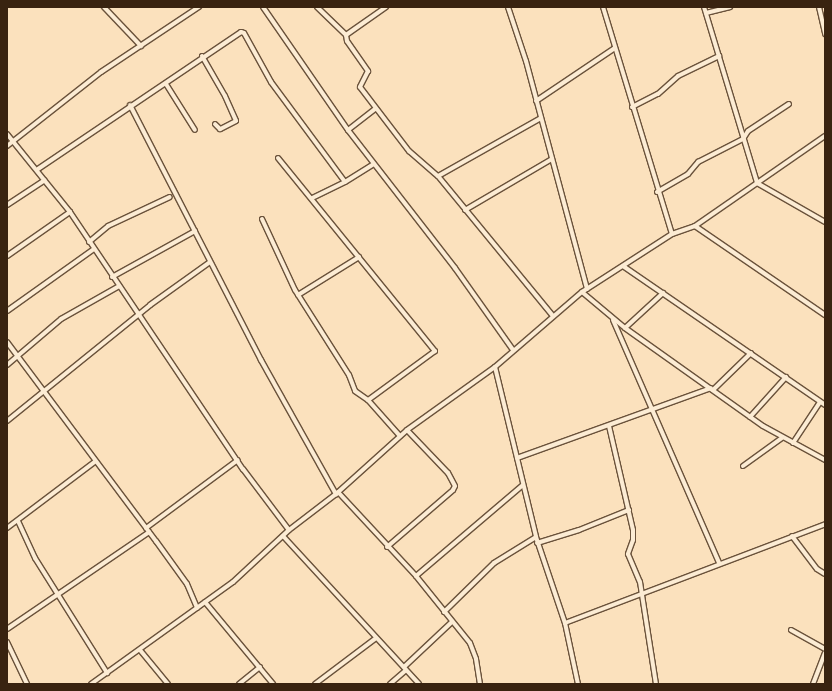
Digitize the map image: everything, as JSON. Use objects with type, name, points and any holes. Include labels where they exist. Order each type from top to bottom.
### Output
[{"type":"street","points":[[104,7],[141,46]]},
{"type":"street","points":[[7,146],[56,104],[198,7]]},
{"type":"street","points":[[263,7],[348,130],[513,350]]},
{"type":"street","points":[[317,7],[346,35],[347,41],[368,71],[360,87],[375,109],[383,116],[415,157],[438,176],[552,316]]},
{"type":"street","points":[[346,35],[386,7]]},
{"type":"street","points":[[508,7],[541,118],[587,289]]},
{"type":"street","points":[[603,7],[657,192],[672,234]]},
{"type":"street","points":[[704,7],[757,183],[825,222]]},
{"type":"street","points":[[706,13],[730,7]]},
{"type":"street","points":[[819,7],[825,34]]},
{"type":"street","points":[[38,170],[130,105],[166,84],[202,56],[237,33],[244,33],[271,82],[345,182]]},
{"type":"street","points":[[536,101],[615,48]]},
{"type":"street","points":[[202,56],[225,96],[236,121],[220,129],[215,124]]},
{"type":"street","points":[[632,107],[658,94],[678,76],[719,56]]},
{"type":"street","points":[[166,84],[195,130]]},
{"type":"street","points":[[657,192],[688,174],[698,162],[743,140],[748,132],[789,104]]},
{"type":"street","points":[[130,105],[210,262],[337,493],[416,576],[474,649],[480,684]]},
{"type":"street","points":[[348,130],[355,127],[375,109]]},
{"type":"street","points":[[438,176],[541,118]]},
{"type":"street","points":[[7,134],[38,170],[70,212],[112,277],[120,286],[238,460],[289,530]]},
{"type":"street","points":[[91,684],[244,574],[289,530],[337,493],[407,430],[494,367],[582,292],[672,234],[695,226],[825,136]]},
{"type":"street","points":[[278,158],[435,351],[368,400]]},
{"type":"street","points":[[465,210],[552,158]]},
{"type":"street","points":[[312,198],[345,182],[374,164]]},
{"type":"street","points":[[7,206],[46,180]]},
{"type":"street","points":[[89,242],[108,226],[170,196]]},
{"type":"street","points":[[7,256],[70,212]]},
{"type":"street","points":[[262,219],[298,295],[349,375],[355,391],[368,400],[400,436]]},
{"type":"street","points":[[695,226],[825,315]]},
{"type":"street","points":[[112,277],[195,231]]},
{"type":"street","points":[[7,311],[94,249]]},
{"type":"street","points":[[298,295],[359,257]]},
{"type":"street","points":[[7,421],[42,391],[139,314],[210,262]]},
{"type":"street","points":[[623,266],[825,405]]},
{"type":"street","points":[[7,365],[61,319],[120,286]]},
{"type":"street","points":[[582,292],[626,328],[750,417],[825,460]]},
{"type":"street","points":[[626,328],[663,293]]},
{"type":"street","points":[[613,318],[651,410],[719,564]]},
{"type":"street","points":[[7,342],[187,584],[197,608]]},
{"type":"street","points":[[517,458],[712,389],[751,353]]},
{"type":"street","points":[[494,367],[537,543],[565,623],[578,684]]},
{"type":"street","points":[[750,417],[786,377]]},
{"type":"street","points":[[793,443],[820,402]]},
{"type":"street","points":[[608,426],[629,510],[633,540],[628,554],[638,576],[656,684]]},
{"type":"street","points":[[388,547],[453,490],[455,486],[448,474],[407,430]]},
{"type":"street","points":[[743,466],[783,437]]},
{"type":"street","points":[[7,629],[58,596],[148,530],[238,460]]},
{"type":"street","points":[[7,528],[96,461]]},
{"type":"street","points":[[416,576],[522,485]]},
{"type":"street","points":[[537,543],[579,530],[629,510]]},
{"type":"street","points":[[18,521],[35,558],[107,673]]},
{"type":"street","points":[[565,623],[640,593],[825,524]]},
{"type":"street","points":[[283,536],[375,639],[419,684]]},
{"type":"street","points":[[792,536],[817,569],[825,574]]},
{"type":"street","points":[[444,612],[494,563],[536,537]]},
{"type":"street","points":[[205,602],[273,684]]},
{"type":"street","points":[[390,684],[452,622]]},
{"type":"street","points":[[791,630],[825,649]]},
{"type":"street","points":[[315,684],[375,639]]},
{"type":"street","points":[[7,642],[27,684]]},
{"type":"street","points":[[140,650],[168,684]]},
{"type":"street","points":[[814,684],[825,653]]},
{"type":"street","points":[[239,684],[260,667]]}]
